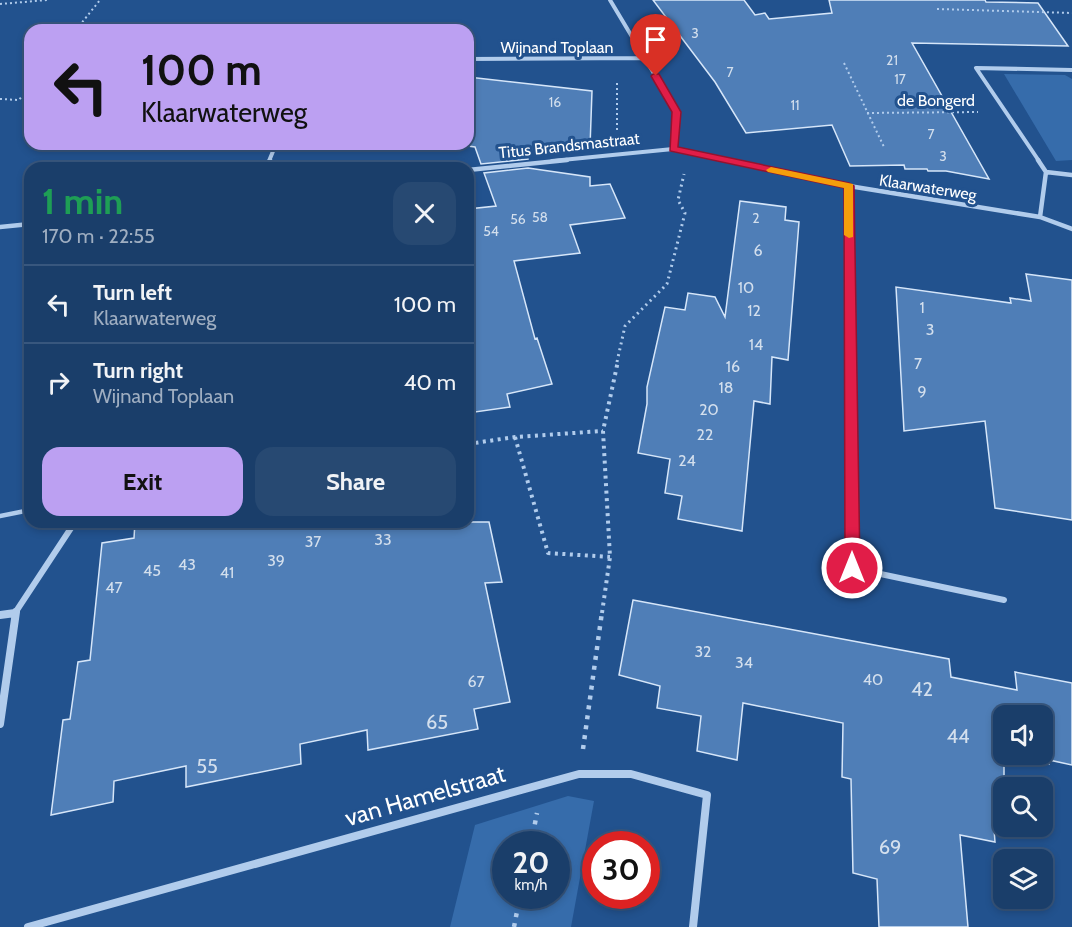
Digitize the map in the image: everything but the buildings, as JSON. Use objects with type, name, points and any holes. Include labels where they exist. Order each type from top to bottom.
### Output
[{"type":"street","name":"Wijnand Toplaan","points":[[610,0],[677,112],[673,149]]},
{"type":"street","name":"Wijnand Toplaan","points":[[474,59],[645,58]]},
{"type":"street","name":"de Bongerd","points":[[1046,172],[976,68],[1072,70]]},
{"type":"street","name":"Titus Brandsmastraat","points":[[474,169],[673,149]]},
{"type":"street","name":"Klaarwaterweg","points":[[673,149],[849,186],[1040,217],[1072,229]]},
{"type":"street","points":[[1040,217],[1046,172],[1072,175]]},
{"type":"street","points":[[849,186],[852,568],[1004,600]]},
{"type":"street","points":[[0,228],[24,225]]},
{"type":"street","points":[[0,724],[15,613],[71,528]]},
{"type":"street","points":[[0,615],[15,613]]},
{"type":"street","name":"van Hamelstraat","points":[[28,927],[579,774],[632,774],[707,795],[693,927]]},
{"type":"lane","points":[[0,516],[24,511]]},
{"type":"path","points":[[0,4],[47,0]]},
{"type":"path","points":[[81,24],[100,0]]},
{"type":"path","points":[[937,9],[1072,13]]},
{"type":"path","points":[[617,58],[617,154]]},
{"type":"path","name":"de Bongerd","points":[[843,63],[884,147]]},
{"type":"path","points":[[0,99],[19,100],[24,94]]},
{"type":"path","name":"de Bongerd","points":[[867,113],[1005,112]]},
{"type":"path","points":[[579,774],[610,557],[603,431],[625,326],[667,284],[685,213],[678,200],[684,171],[673,149]]},
{"type":"path","points":[[474,443],[515,437],[603,431]]},
{"type":"path","points":[[515,437],[548,553],[610,557]]},
{"type":"path","points":[[514,927],[517,909]]},
{"type":"shaded area","points":[[1004,74],[1065,75],[1072,79],[1072,160],[1056,161]]},
{"type":"shaded area","points":[[568,796],[594,801],[589,831],[582,831],[582,867],[571,927],[450,927],[475,825]]},
{"type":"slow traffic","points":[[771,170],[849,186],[849,235]]},
{"type":"route","points":[[656,76],[677,112],[673,149],[849,186],[852,568]]}]
